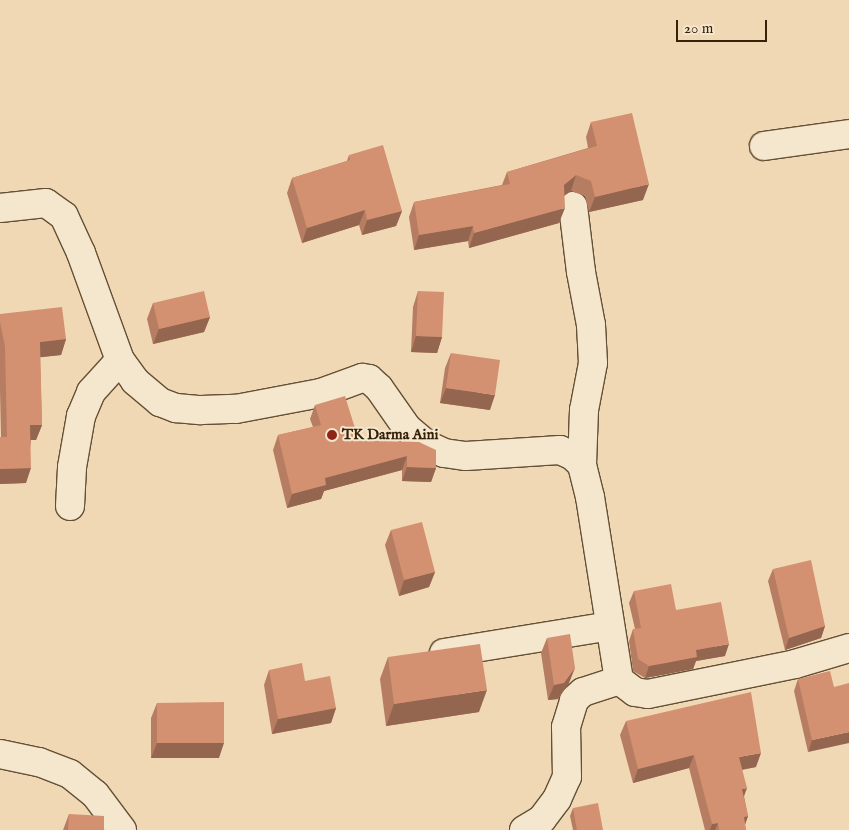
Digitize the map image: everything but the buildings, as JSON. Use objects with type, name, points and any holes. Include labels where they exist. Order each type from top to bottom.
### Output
[{"type":"street","points":[[764,146],[849,134]]},
{"type":"street","points":[[0,208],[46,203],[64,216],[81,253],[120,360],[135,381],[160,402],[176,408],[201,410],[236,409],[321,393],[362,378],[369,379],[379,388],[407,428],[427,446],[444,453],[466,456],[560,450],[573,456],[582,465]]},
{"type":"street","points":[[574,206],[581,272],[591,325],[593,364],[584,410],[582,465],[619,680],[635,692],[648,694],[795,664],[849,648]]},
{"type":"street","points":[[70,506],[72,467],[81,416],[91,392],[120,360]]},
{"type":"street","points":[[420,657],[610,626]]},
{"type":"street","points":[[524,830],[542,819],[557,799],[566,777],[566,727],[574,700],[582,692],[619,680]]},
{"type":"street","points":[[0,754],[38,762],[70,774],[95,794],[122,830]]},
{"type":"place","name":"TK Darma Aini","points":[[332,435]]}]
